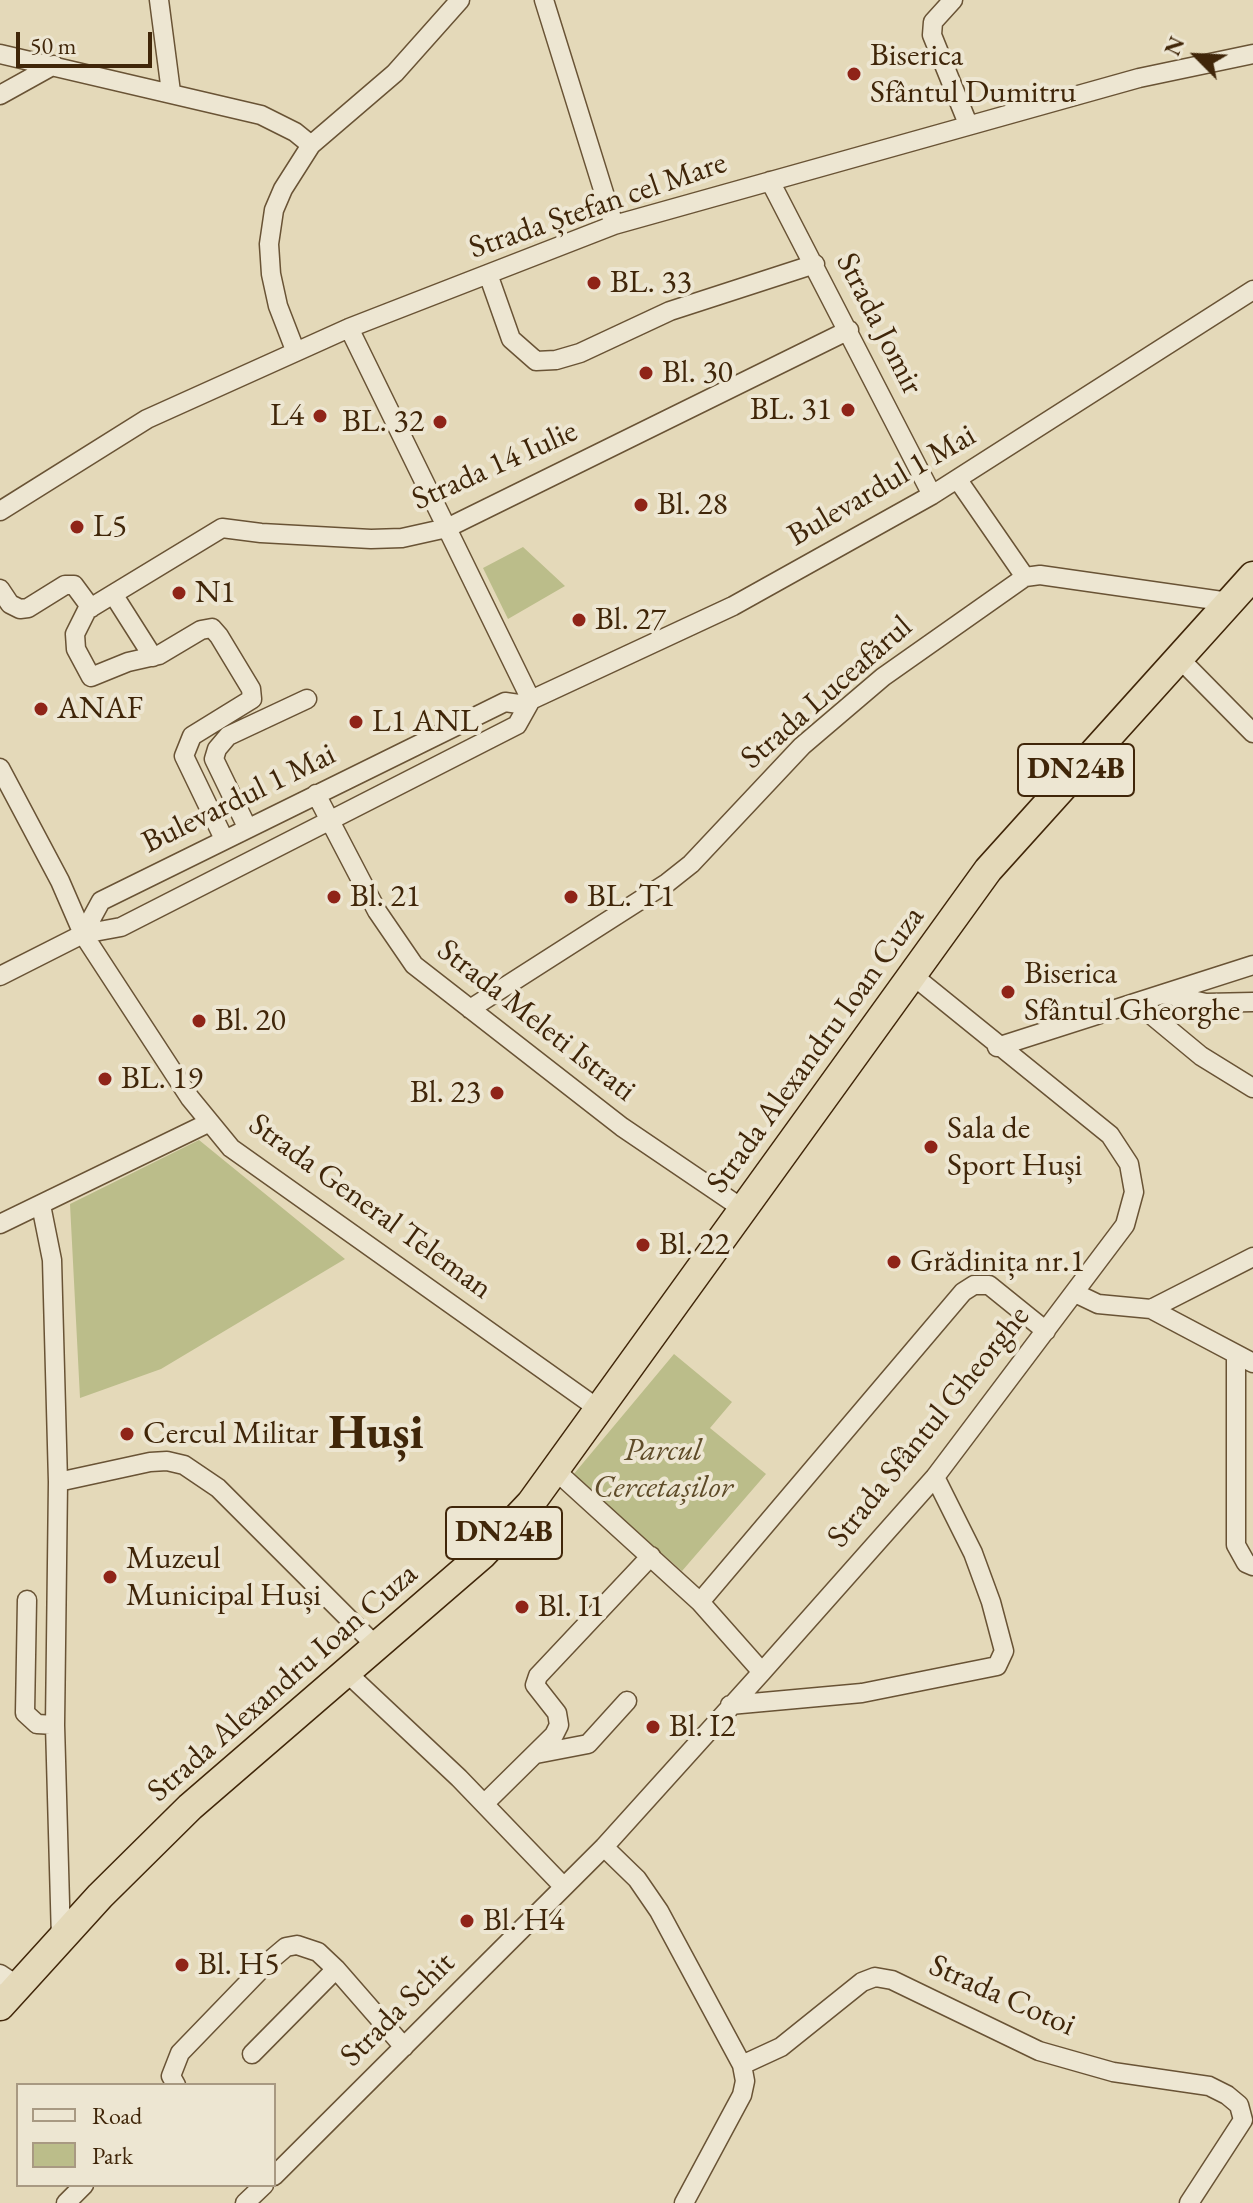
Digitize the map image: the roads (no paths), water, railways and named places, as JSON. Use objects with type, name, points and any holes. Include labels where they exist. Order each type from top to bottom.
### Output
[{"type":"highway","name":"Strada Alexandru Ioan Cuza","points":[[6,1989],[61,1939],[190,1807],[482,1555],[556,1471],[996,860],[1253,576]]},
{"type":"street","points":[[159,0],[171,92]]},
{"type":"street","points":[[295,350],[278,306],[269,244],[274,210],[283,189],[311,145],[395,73],[460,0]]},
{"type":"street","points":[[544,0],[614,225]]},
{"type":"street","points":[[953,0],[933,22],[932,35],[968,124]]},
{"type":"street","points":[[0,54],[261,115],[295,132],[311,145]]},
{"type":"street","name":"Strada Ștefan cel Mare","points":[[0,511],[147,419],[295,350],[614,225],[1139,78],[1253,54]]},
{"type":"street","points":[[0,95],[54,65]]},
{"type":"street","name":"Strada Jomir","points":[[770,181],[932,495]]},
{"type":"street","points":[[488,274],[511,339],[536,361],[556,360],[580,353],[670,311],[815,264]]},
{"type":"street","name":"Bulevardul 1 Mai","points":[[83,934],[101,901],[247,827],[505,702],[528,703],[733,606],[958,480],[1253,290]]},
{"type":"street","points":[[349,328],[528,703]]},
{"type":"street","name":"Strada 14 Iulie","points":[[91,608],[222,528],[371,539],[402,538],[447,528],[849,330]]},
{"type":"street","points":[[958,480],[1025,577],[1040,575],[1229,602]]},
{"type":"street","name":"Strada Luceafărul","points":[[470,1009],[667,883],[691,864],[802,746],[883,677],[1025,577]]},
{"type":"street","points":[[0,589],[10,604],[20,609],[28,608],[65,585],[74,585],[91,608],[80,620],[75,634],[76,649],[87,674],[95,677],[128,662],[153,657],[201,630],[212,628],[251,689],[252,699],[192,736],[185,746],[189,770],[224,839]]},
{"type":"street","points":[[113,594],[153,657]]},
{"type":"street","points":[[1178,657],[1253,733]]},
{"type":"street","points":[[247,827],[214,759],[217,749],[228,736],[307,699]]},
{"type":"street","name":"Bulevardul 1 Mai","points":[[0,976],[83,934],[121,927],[328,818],[517,725],[528,703]]},
{"type":"street","name":"Strada General Teleman","points":[[0,768],[60,881],[83,934],[208,1123],[231,1148],[600,1410]]},
{"type":"street","name":"Strada Meleti Istrati","points":[[316,794],[401,948],[414,965],[622,1127],[743,1209]]},
{"type":"street","points":[[997,1047],[1253,965]]},
{"type":"street","name":"Strada Sfântul Gheorghe","points":[[563,1886],[604,1847],[935,1477],[1125,1225],[1134,1192],[1129,1164],[1110,1135],[997,1047],[911,974]]},
{"type":"street","points":[[1164,994],[1206,1003],[1253,1002]]},
{"type":"street","points":[[1137,1003],[1201,1056],[1253,1088]]},
{"type":"street","points":[[0,1224],[208,1123]]},
{"type":"street","points":[[41,1205],[52,1260],[58,1482],[55,1725],[61,1939]]},
{"type":"street","points":[[1151,1309],[1253,1257]]},
{"type":"street","points":[[700,1602],[963,1292],[974,1285],[989,1285],[1046,1331]]},
{"type":"street","points":[[1075,1293],[1098,1304],[1151,1309],[1245,1359],[1236,1545],[1246,1563],[1253,1566]]},
{"type":"street","points":[[58,1482],[150,1462],[184,1465],[218,1488],[375,1645]]},
{"type":"street","points":[[556,1471],[700,1602],[762,1672]]},
{"type":"street","points":[[730,1705],[884,1690],[988,1670],[1002,1659],[1003,1643],[973,1553],[935,1477]]},
{"type":"street","points":[[484,1804],[536,1754],[559,1725],[557,1713],[535,1685],[538,1676],[651,1556]]},
{"type":"street","points":[[27,1600],[25,1713],[37,1724],[55,1725]]},
{"type":"street","points":[[345,1671],[484,1804],[563,1886]]},
{"type":"street","points":[[536,1754],[588,1744],[627,1701]]},
{"type":"street","points":[[604,1847],[637,1879],[659,1911],[742,2065],[745,2081],[742,2095],[684,2203]]},
{"type":"street","name":"Strada Schit","points":[[276,2174],[563,1886]]},
{"type":"street","points":[[175,2083],[171,2076],[180,2053],[230,1999],[286,1947],[305,1946],[318,1952],[404,2047]]},
{"type":"street","points":[[252,2054],[336,1969]]},
{"type":"street","name":"Strada Cotoi","points":[[742,2065],[781,2047],[862,1982],[875,1977],[892,1980],[1039,2051],[1113,2072],[1209,2086],[1227,2095],[1239,2105],[1243,2120],[1189,2203]]},
{"type":"street","points":[[66,2203],[82,2187]]},
{"type":"street","points":[[245,2203],[262,2187]]},
{"type":"place","name":"Biserica Sfântul Dumitru","points":[[854,74]]},
{"type":"place","name":"BL. 33","points":[[594,283]]},
{"type":"place","name":"Bl. 30","points":[[646,373]]},
{"type":"place","name":"BL. 31","points":[[848,410]]},
{"type":"place","name":"L4","points":[[320,416]]},
{"type":"place","name":"BL. 32","points":[[440,422]]},
{"type":"place","name":"Bl. 28","points":[[641,505]]},
{"type":"place","name":"L5","points":[[77,527]]},
{"type":"place","name":"N1","points":[[179,593]]},
{"type":"place","name":"Bl. 27","points":[[579,620]]},
{"type":"place","name":"ANAF","points":[[41,709]]},
{"type":"place","name":"L1 ANL","points":[[356,722]]},
{"type":"place","name":"Bl. 21","points":[[334,897]]},
{"type":"place","name":"BL. T1","points":[[571,897]]},
{"type":"place","name":"Biserica Sfântul Gheorghe","points":[[1008,992]]},
{"type":"place","name":"Bl. 20","points":[[199,1021]]},
{"type":"place","name":"BL. 19","points":[[105,1079]]},
{"type":"place","name":"Bl. 23","points":[[497,1093]]},
{"type":"place","name":"Sala de Sport Huși","points":[[931,1147]]},
{"type":"place","name":"Bl. 22","points":[[643,1245]]},
{"type":"place","name":"Grădinița nr.1","points":[[894,1262]]},
{"type":"place","name":"Cercul Militar","points":[[127,1434]]},
{"type":"place","name":"Muzeul Municipal Huși","points":[[110,1577]]},
{"type":"place","name":"Bl. I1","points":[[522,1607]]},
{"type":"place","name":"Bl. I2","points":[[653,1727]]},
{"type":"place","name":"Bl. H4","points":[[467,1921]]},
{"type":"place","name":"Bl. H5","points":[[182,1965]]},
{"type":"district","name":"Huși","points":[[376,1435]]},
{"type":"park label","name":"Parcul Cercetașilor","points":[[663,1470]]}]
